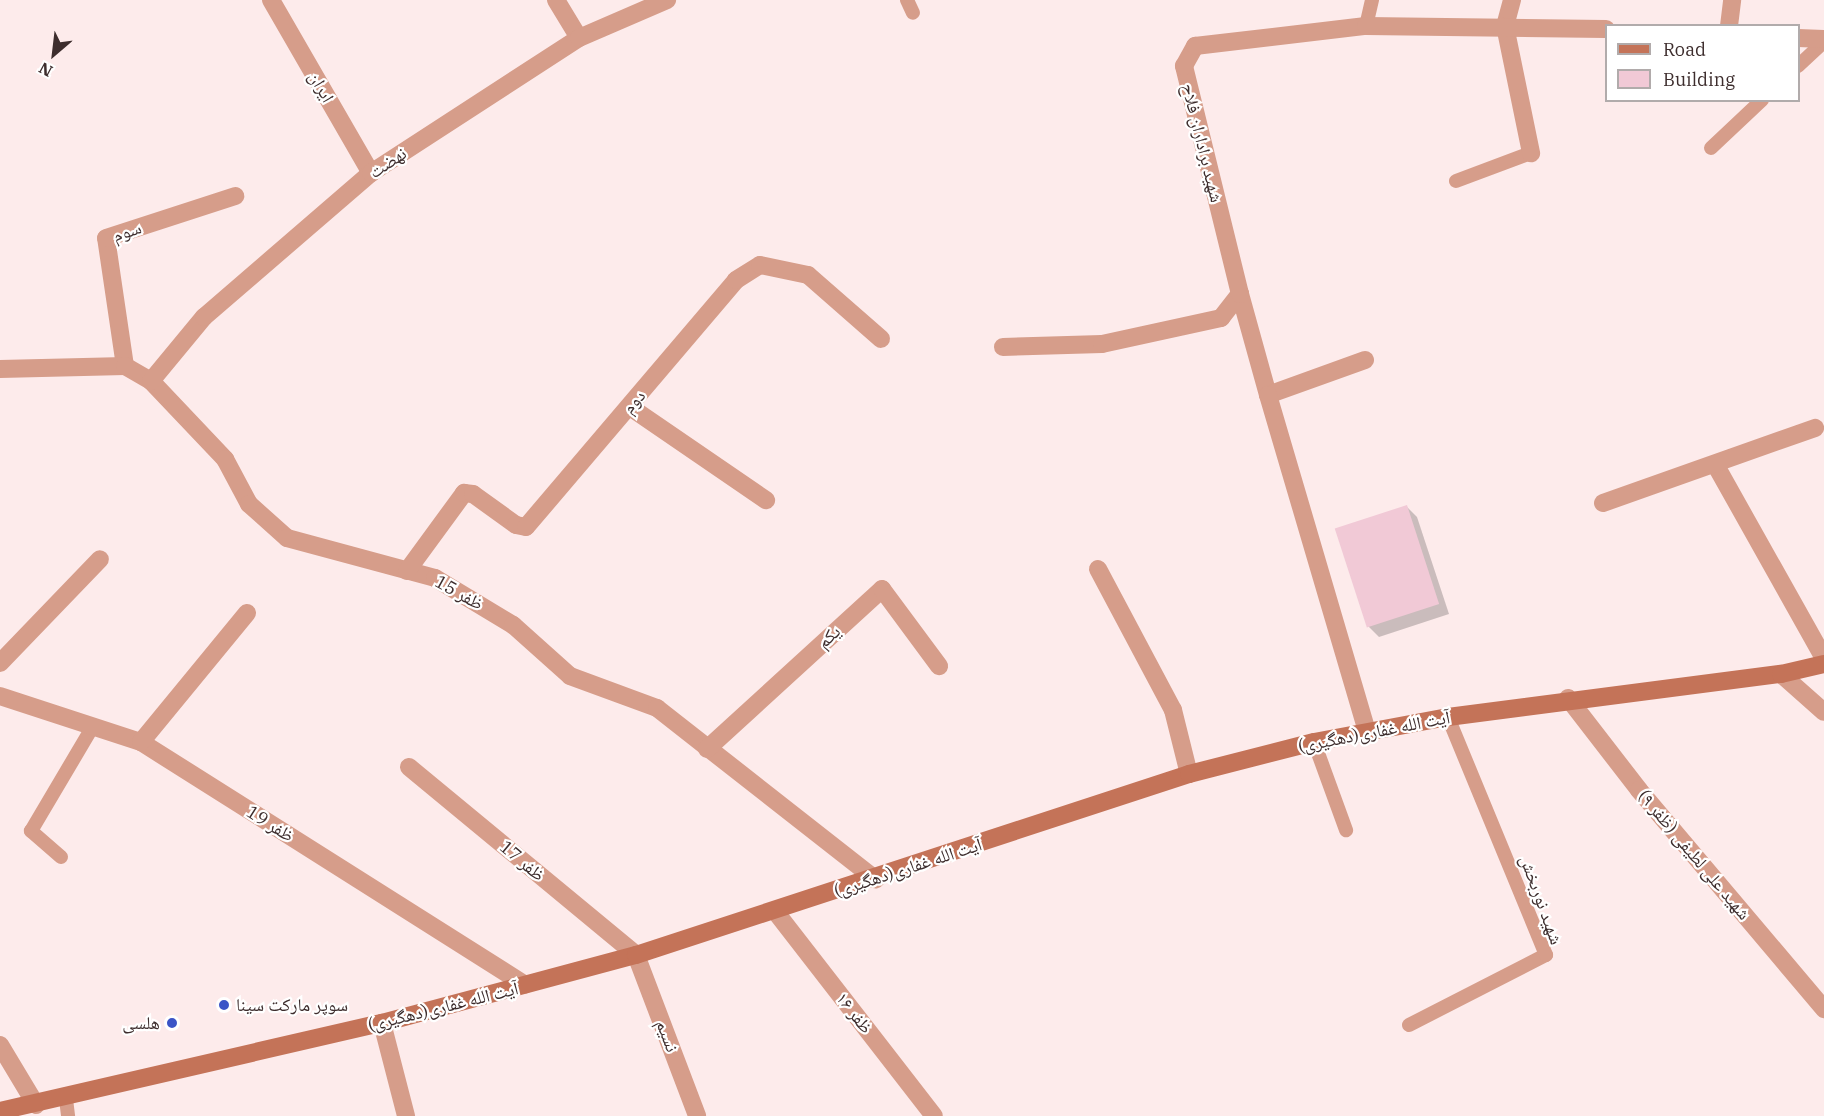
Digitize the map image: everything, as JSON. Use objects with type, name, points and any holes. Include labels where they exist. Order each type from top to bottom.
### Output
[{"type":"street","name":"ایران","points":[[271,0],[371,173]]},
{"type":"street","points":[[556,0],[579,38]]},
{"type":"street","name":"نهضت","points":[[152,381],[204,317],[371,173],[579,38],[667,0]]},
{"type":"street","points":[[1512,0],[1505,26],[1531,153]]},
{"type":"street","points":[[1729,24],[1732,0]]},
{"type":"street","name":"شهید براداران فلاح","points":[[1240,294],[1184,66],[1195,46],[1366,26],[1605,29]]},
{"type":"street","points":[[1800,38],[1824,41]]},
{"type":"street","name":"سوم","points":[[125,366],[105,238],[236,196]]},
{"type":"street","name":"دوم","points":[[407,571],[464,493],[473,494],[516,525],[526,527],[736,280],[760,265],[808,275],[881,339]]},
{"type":"street","points":[[1004,347],[1102,344],[1221,318],[1240,294]]},
{"type":"street","points":[[1240,294],[1367,732]]},
{"type":"street","points":[[1268,395],[1365,360]]},
{"type":"street","points":[[0,369],[125,366]]},
{"type":"street","name":"ظفر 15","points":[[125,366],[152,381],[225,459],[249,504],[287,538],[435,578],[513,625],[570,676],[657,708],[876,879]]},
{"type":"street","points":[[630,407],[766,500]]},
{"type":"street","points":[[1603,503],[1815,428]]},
{"type":"street","points":[[1715,464],[1824,658]]},
{"type":"street","points":[[0,663],[100,559]]},
{"type":"street","points":[[1098,569],[1173,710],[1188,774]]},
{"type":"street","name":"یکم","points":[[707,749],[882,589],[939,666]]},
{"type":"street","points":[[141,742],[247,614]]},
{"type":"street","name":"آیت الله غفاری(دهگیری)","points":[[0,1111],[36,1105],[67,1107],[636,955],[876,879],[1188,774],[1314,742],[1568,698],[1781,674],[1824,664]]},
{"type":"street","points":[[1781,674],[1824,711]]},
{"type":"street","name":"ظفر 19","points":[[0,696],[141,742],[525,985]]},
{"type":"street","name":"شهید علی لطیفی (ظفر ۹)","points":[[1568,698],[1639,790],[1824,1009]]},
{"type":"street","name":"ظفر 17","points":[[409,767],[636,955]]},
{"type":"street","name":"ظفر ۱۶","points":[[775,910],[934,1116]]},
{"type":"street","name":"نسیم","points":[[636,955],[697,1116]]},
{"type":"street","points":[[382,1023],[406,1116]]},
{"type":"street","points":[[0,1045],[36,1105]]},
{"type":"lane","points":[[1366,26],[1372,0]]},
{"type":"lane","points":[[1800,64],[1824,41]]},
{"type":"lane","points":[[1711,148],[1760,102]]},
{"type":"lane","points":[[1456,181],[1531,153]]},
{"type":"lane","name":"شهید نوربخش","points":[[1409,1025],[1546,955],[1448,717]]},
{"type":"lane","points":[[61,857],[31,831],[93,726]]},
{"type":"lane","points":[[1314,742],[1346,830]]},
{"type":"building","points":[[1407,505],[1439,604],[1367,627],[1335,528]]},
{"type":"place","name":"سوپر مارکت سینا","points":[[224,1005]]},
{"type":"place","name":"هلسی","points":[[172,1023]]}]
